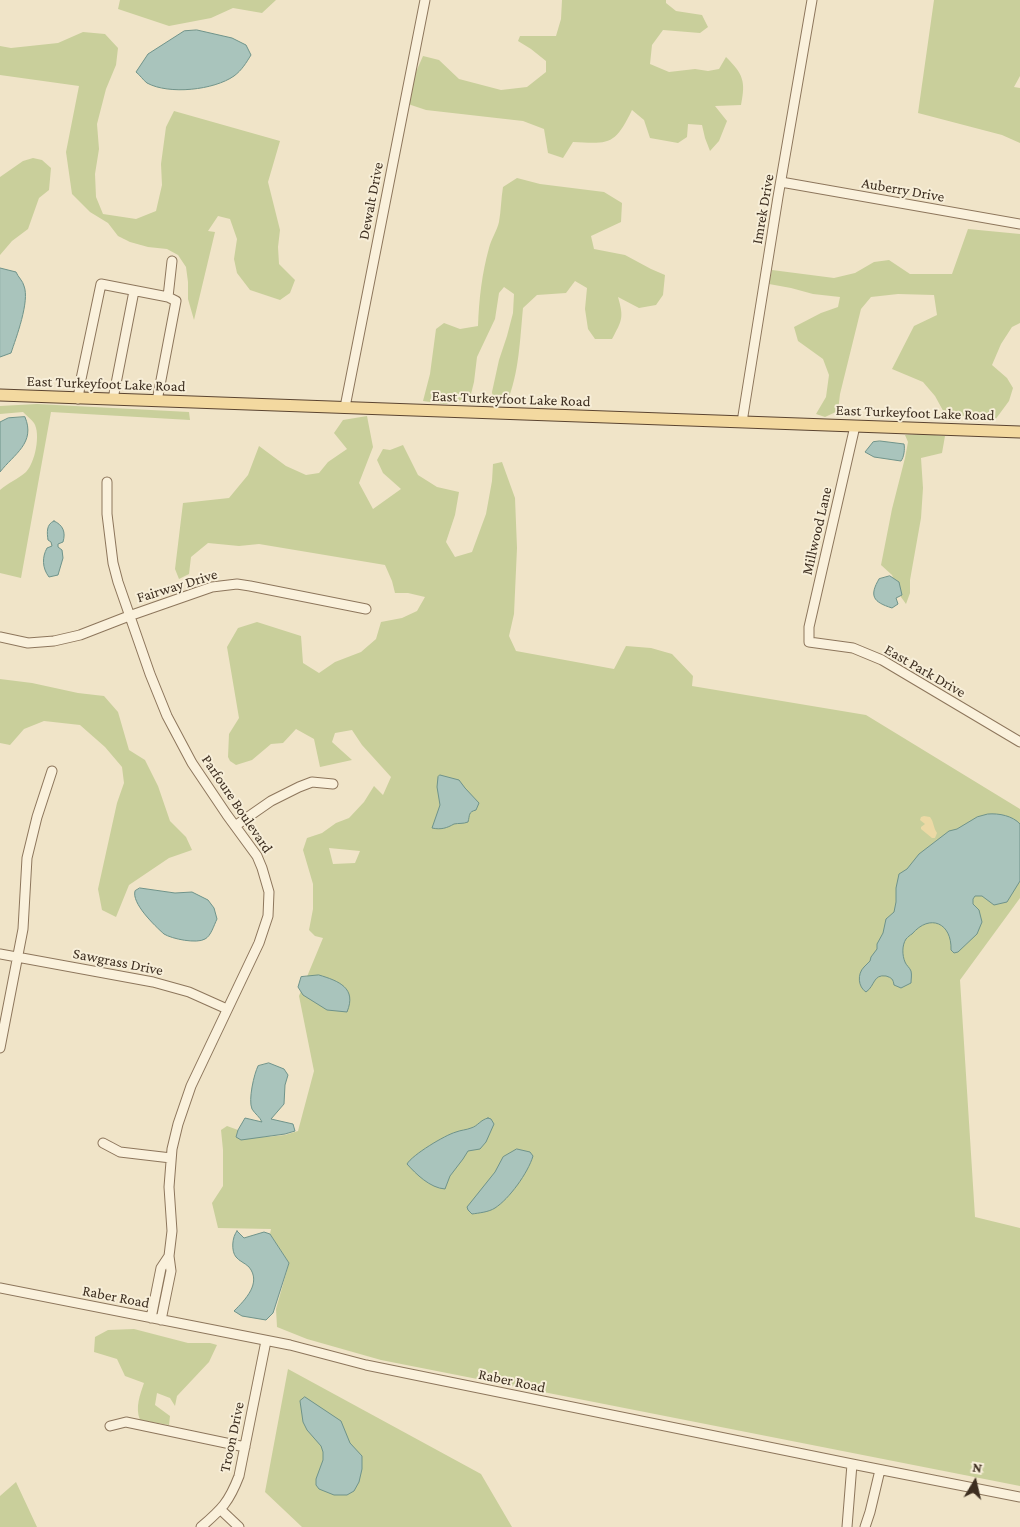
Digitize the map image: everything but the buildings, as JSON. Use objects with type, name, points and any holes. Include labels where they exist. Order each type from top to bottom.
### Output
[{"type":"main road","name":"East Turkeyfoot Lake Road","points":[[0,395],[1020,432]]},
{"type":"street","name":"Dewalt Drive","points":[[345,407],[424,0]]},
{"type":"street","name":"Imrek Drive","points":[[742,422],[812,0]]},
{"type":"street","name":"Auberry Drive","points":[[781,182],[1020,224]]},
{"type":"street","points":[[168,297],[172,261]]},
{"type":"street","points":[[78,398],[101,284],[168,297],[176,301],[157,401]]},
{"type":"street","points":[[113,399],[134,291]]},
{"type":"street","name":"Millwood Lane","points":[[809,642],[809,627],[855,426]]},
{"type":"street","name":"Parfoure Boulevard","points":[[108,482],[107,514],[110,543],[118,582],[150,674],[179,740],[200,776],[257,856],[268,886],[269,905],[266,926],[191,1086],[178,1124],[171,1158],[172,1231],[169,1256],[171,1271],[161,1320]]},
{"type":"street","name":"Fairway Drive","points":[[0,637],[28,643],[54,641],[80,635],[212,588],[237,584],[366,609]]},
{"type":"street","name":"East Park Drive","points":[[809,642],[853,648],[882,660],[1020,742]]},
{"type":"street","points":[[0,1048],[23,928],[27,858],[52,771]]},
{"type":"street","points":[[235,826],[271,801],[293,790],[312,782],[333,784]]},
{"type":"street","name":"Sawgrass Drive","points":[[0,954],[169,986],[189,992],[227,1009]]},
{"type":"street","points":[[103,1143],[120,1152],[171,1158]]},
{"type":"street","name":"Parfoure Boulevard","points":[[151,1318],[162,1268],[169,1256]]},
{"type":"street","name":"Raber Road","points":[[0,1288],[290,1345],[366,1366],[1020,1497]]},
{"type":"street","name":"Troon Drive","points":[[202,1527],[221,1510],[234,1489],[239,1476],[266,1341]]},
{"type":"street","points":[[110,1426],[126,1422],[245,1447]]},
{"type":"street","points":[[847,1527],[852,1464]]},
{"type":"street","points":[[865,1527],[880,1470]]},
{"type":"street","points":[[221,1510],[239,1527]]},
{"type":"green space","points":[[120,0],[276,0],[262,13],[233,8],[211,18],[169,26],[118,9]]},
{"type":"green space","points":[[562,0],[666,0],[666,3],[676,11],[702,15],[708,27],[700,33],[663,30],[652,45],[650,64],[669,72],[695,69],[708,71],[719,69],[726,57],[740,73],[743,84],[741,105],[715,106],[727,121],[719,141],[710,151],[702,125],[688,124],[687,137],[678,143],[650,138],[644,120],[632,110],[616,136],[603,142],[573,142],[563,158],[548,153],[544,129],[523,121],[426,110],[408,104],[416,72],[423,56],[439,60],[459,79],[501,90],[527,87],[546,72],[546,61],[518,41],[520,36],[556,36],[561,19]]},
{"type":"green space","points":[[934,0],[1020,0],[1020,76],[1014,87],[1020,88],[1020,143],[1002,135],[918,113]]},
{"type":"green space","points":[[83,32],[105,34],[118,48],[116,65],[106,89],[97,124],[99,149],[95,174],[96,197],[103,214],[136,219],[156,211],[162,185],[161,164],[166,127],[174,111],[280,141],[268,182],[280,230],[279,264],[295,280],[290,293],[280,300],[250,290],[237,273],[234,259],[237,239],[230,219],[218,216],[208,231],[215,232],[194,320],[188,299],[186,267],[178,255],[167,249],[148,247],[130,242],[118,236],[108,223],[90,212],[72,194],[66,152],[79,86],[0,75],[0,46],[11,48],[58,43]]},
{"type":"green space","points":[[33,158],[42,160],[51,168],[49,190],[39,198],[28,229],[12,241],[0,255],[0,177],[23,161]]},
{"type":"green space","points":[[517,178],[540,184],[604,192],[622,203],[621,222],[591,236],[594,249],[625,255],[665,275],[663,295],[656,305],[639,308],[618,297],[621,319],[612,339],[595,339],[588,329],[585,309],[587,288],[575,281],[566,293],[537,295],[523,308],[517,368],[507,402],[493,400],[492,392],[513,313],[514,294],[504,287],[499,293],[495,319],[477,357],[470,398],[445,404],[423,401],[430,374],[436,329],[444,323],[460,329],[478,326],[483,277],[490,245],[499,222],[503,187]]},
{"type":"green space","points":[[968,229],[1020,234],[1020,323],[1012,327],[1001,344],[992,365],[1007,378],[1013,388],[1009,401],[995,420],[946,416],[935,396],[923,382],[892,369],[914,326],[937,315],[934,295],[898,294],[871,297],[861,309],[840,394],[838,411],[825,417],[816,414],[826,397],[829,375],[823,359],[798,341],[794,327],[821,313],[838,307],[840,297],[813,294],[769,284],[772,270],[834,278],[855,273],[874,262],[889,260],[910,274],[952,274]]},
{"type":"green space","points":[[37,404],[189,412],[190,420],[51,412],[21,578],[0,573],[0,490],[29,468],[36,448],[37,434],[34,423],[23,412],[0,414],[0,406]]},
{"type":"green space","points":[[367,416],[373,447],[359,483],[373,509],[401,489],[383,473],[377,460],[383,449],[390,450],[403,445],[418,475],[437,487],[459,492],[455,515],[446,542],[455,557],[472,552],[486,514],[493,464],[502,462],[515,498],[517,548],[514,614],[509,636],[516,651],[614,669],[626,646],[651,648],[672,654],[693,676],[692,686],[866,715],[1020,809],[1020,898],[960,980],[975,1217],[1020,1228],[1020,1486],[381,1360],[307,1339],[277,1327],[276,1309],[289,1263],[270,1234],[271,1229],[218,1228],[212,1203],[223,1186],[221,1130],[227,1126],[238,1130],[236,1137],[266,1137],[285,1135],[298,1131],[314,1071],[299,996],[323,938],[315,936],[309,930],[313,909],[313,884],[303,850],[307,838],[322,833],[336,823],[349,818],[364,802],[374,786],[383,795],[391,777],[362,745],[352,730],[335,733],[332,742],[352,760],[320,767],[314,739],[296,729],[283,743],[271,744],[252,760],[236,765],[230,761],[228,757],[229,734],[239,718],[227,647],[238,628],[257,622],[301,636],[303,663],[319,673],[335,662],[361,652],[376,639],[381,622],[402,618],[417,611],[425,597],[408,593],[395,593],[385,565],[259,544],[239,546],[208,543],[191,557],[189,574],[179,579],[175,569],[183,503],[229,498],[248,475],[259,446],[286,466],[306,475],[319,473],[328,462],[347,449],[334,433],[343,420]],"holes":[[[329,848],[360,851],[355,863],[333,864]]]},
{"type":"green space","points":[[905,435],[945,436],[942,453],[921,458],[923,488],[921,518],[910,580],[910,593],[906,604],[892,575],[881,565],[908,442]]},
{"type":"green space","points":[[0,679],[104,696],[118,712],[129,750],[145,760],[158,786],[170,821],[186,837],[192,850],[169,858],[129,885],[116,917],[102,910],[98,889],[117,803],[124,783],[122,767],[105,747],[80,725],[44,721],[24,729],[10,745],[0,743]]},
{"type":"green space","points":[[134,1329],[188,1343],[210,1343],[217,1345],[209,1362],[177,1396],[175,1406],[170,1398],[157,1393],[155,1405],[170,1416],[169,1425],[140,1420],[138,1406],[144,1383],[125,1376],[117,1359],[94,1352],[95,1337],[108,1330]]},
{"type":"green space","points":[[288,1369],[481,1474],[512,1527],[302,1527],[265,1492]]},
{"type":"green space","points":[[16,1482],[37,1527],[0,1527],[0,1496]]},
{"type":"sand","points":[[924,816],[931,819],[937,833],[935,838],[932,838],[921,829],[925,824],[920,820]]},
{"type":"water","points":[[197,30],[232,38],[246,45],[251,55],[242,69],[234,76],[215,85],[179,90],[156,87],[147,83],[136,72],[148,54],[184,31]]},
{"type":"water","points":[[0,268],[16,272],[23,284],[25,301],[22,320],[11,353],[0,357]]},
{"type":"water","points":[[25,417],[28,426],[26,441],[0,472],[0,422],[8,418]]},
{"type":"water","points":[[873,442],[904,444],[904,453],[901,461],[874,457],[865,452]]},
{"type":"water","points":[[54,521],[62,527],[64,532],[63,542],[58,544],[58,547],[62,550],[63,558],[58,575],[49,577],[44,566],[44,555],[47,548],[52,546],[48,540],[47,532],[48,526]]},
{"type":"water","points":[[890,576],[899,582],[902,595],[896,598],[898,604],[892,608],[877,601],[874,594],[879,579]]},
{"type":"water","points":[[440,775],[459,780],[479,803],[476,810],[470,813],[468,822],[438,829],[432,828],[440,805],[437,787]]},
{"type":"water","points":[[988,814],[1006,816],[1020,824],[1020,881],[1007,902],[994,905],[982,896],[975,896],[973,904],[979,910],[982,922],[977,934],[958,952],[954,953],[951,950],[948,933],[939,924],[926,924],[919,928],[906,939],[903,947],[904,959],[911,971],[911,983],[901,988],[894,985],[891,978],[882,976],[876,979],[869,990],[866,992],[863,990],[860,984],[860,973],[877,949],[886,919],[894,912],[899,874],[907,869],[919,854],[949,831],[957,829],[977,817]]},
{"type":"water","points":[[140,888],[175,893],[192,892],[208,900],[214,908],[217,919],[209,935],[205,939],[191,941],[164,934],[140,908],[135,891]]},
{"type":"water","points":[[319,975],[339,983],[348,991],[350,997],[347,1012],[327,1010],[303,995],[298,987],[301,977]]},
{"type":"water","points":[[269,1063],[284,1069],[288,1075],[285,1085],[284,1104],[271,1119],[293,1124],[295,1131],[241,1140],[236,1137],[245,1118],[262,1122],[252,1109],[251,1094],[258,1066]]},
{"type":"water","points":[[488,1118],[494,1124],[486,1142],[480,1149],[468,1151],[450,1176],[445,1189],[429,1183],[407,1164],[437,1141],[458,1131],[473,1127]]},
{"type":"water","points":[[517,1149],[530,1152],[533,1156],[531,1163],[517,1185],[495,1208],[472,1214],[467,1207],[495,1172],[503,1157]]},
{"type":"water","points":[[237,1231],[244,1238],[264,1232],[270,1234],[289,1263],[273,1313],[266,1320],[242,1316],[234,1311],[247,1296],[254,1279],[249,1267],[234,1254],[233,1244]]},
{"type":"water","points":[[305,1397],[341,1421],[350,1443],[362,1456],[359,1482],[354,1491],[347,1495],[334,1495],[319,1489],[316,1485],[316,1479],[323,1460],[323,1452],[321,1446],[307,1430],[303,1422],[300,1401]]}]
